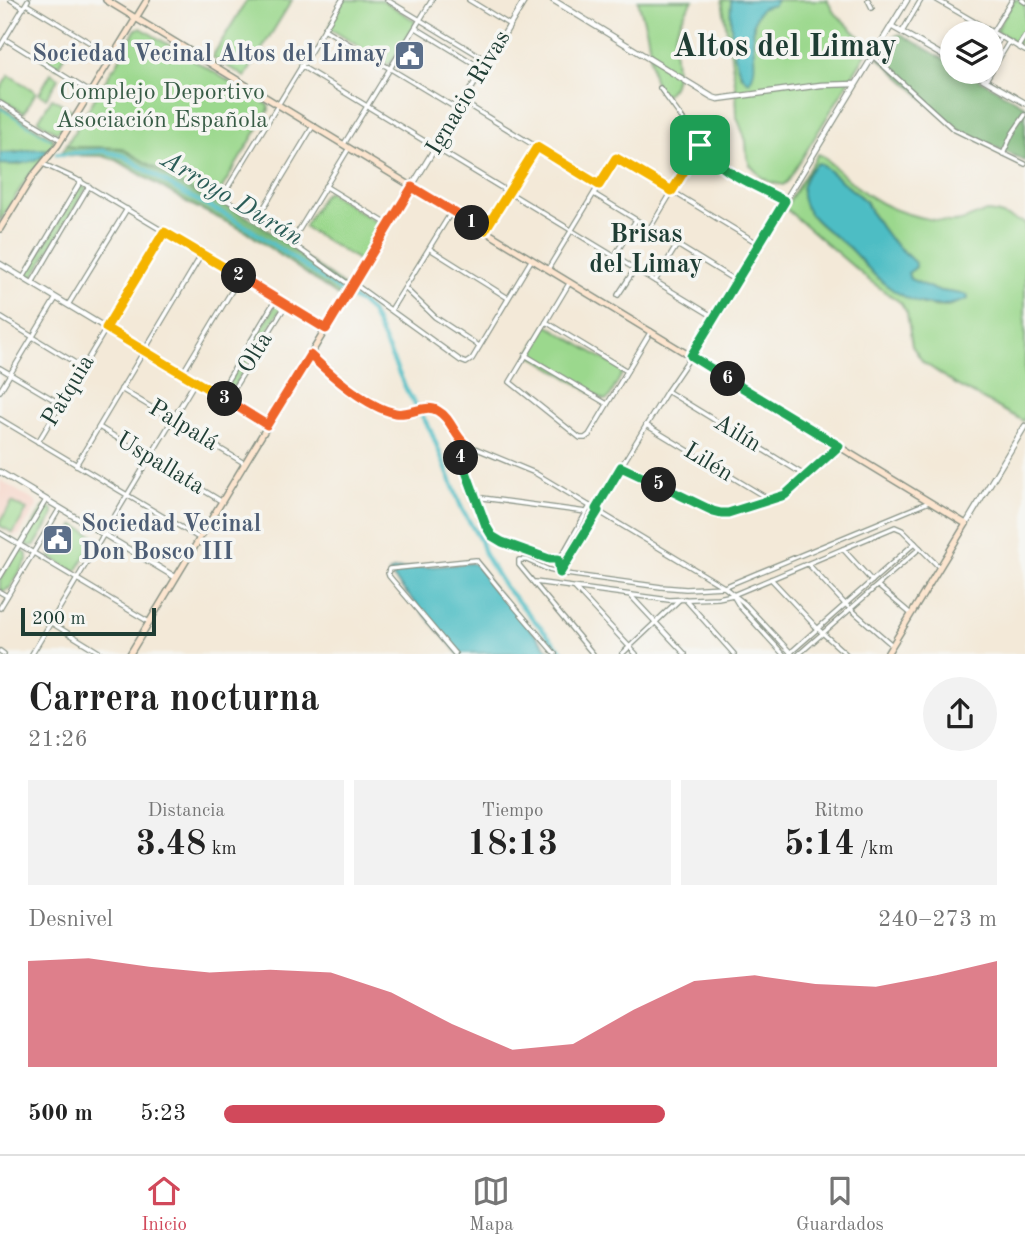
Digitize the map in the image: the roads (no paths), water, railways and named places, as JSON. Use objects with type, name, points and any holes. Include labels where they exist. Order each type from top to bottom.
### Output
[{"type":"main road","points":[[106,0],[966,524],[887,653]]},
{"type":"main road","points":[[1,227],[32,177],[61,140],[147,0]]},
{"type":"main road","name":"Ignacio Rivas","points":[[130,653],[412,187]]},
{"type":"street","points":[[11,0],[26,4],[112,56]]},
{"type":"street","points":[[342,0],[222,197],[466,363],[532,259]]},
{"type":"street","points":[[387,0],[488,61]]},
{"type":"street","points":[[291,243],[368,106],[432,0]]},
{"type":"street","points":[[469,0],[510,25]]},
{"type":"street","name":"Ignacio Rivas","points":[[412,187],[525,0]]},
{"type":"street","points":[[553,0],[719,99],[856,83]]},
{"type":"street","points":[[868,0],[872,8]]},
{"type":"street","points":[[560,573],[646,425],[691,356],[907,0]]},
{"type":"street","points":[[902,32],[921,0]]},
{"type":"street","points":[[937,0],[974,21]]},
{"type":"street","points":[[1000,21],[1012,0]]},
{"type":"street","points":[[0,47],[26,4]]},
{"type":"street","points":[[891,26],[940,54]]},
{"type":"street","points":[[416,28],[483,69]]},
{"type":"street","points":[[324,29],[458,110]]},
{"type":"street","points":[[1018,47],[1025,36]]},
{"type":"street","points":[[1003,38],[1025,51]]},
{"type":"street","points":[[5,39],[90,92]]},
{"type":"street","points":[[1003,52],[1009,42]]},
{"type":"street","points":[[873,56],[953,129],[1025,164]]},
{"type":"street","points":[[302,65],[714,317]]},
{"type":"street","points":[[993,84],[1025,103]]},
{"type":"street","points":[[660,88],[710,157],[720,166],[785,201]]},
{"type":"street","points":[[463,102],[599,185]]},
{"type":"street","points":[[0,103],[61,140]]},
{"type":"street","points":[[1003,154],[1025,115]]},
{"type":"street","points":[[257,219],[313,126]]},
{"type":"street","points":[[650,228],[700,145]]},
{"type":"street","points":[[485,230],[537,147]]},
{"type":"street","points":[[548,269],[616,158],[759,244]]},
{"type":"street","points":[[43,164],[81,181],[326,329]]},
{"type":"street","points":[[23,278],[81,181]]},
{"type":"street","points":[[32,283],[89,186]]},
{"type":"street","points":[[325,186],[389,225]]},
{"type":"street","points":[[594,194],[736,281]]},
{"type":"street","points":[[68,305],[127,209]]},
{"type":"street","points":[[391,310],[452,211]]},
{"type":"street","points":[[614,257],[636,220]]},
{"type":"street","name":"Patquia","points":[[38,442],[164,232]]},
{"type":"street","points":[[655,281],[677,245]]},
{"type":"street","points":[[429,249],[508,298]]},
{"type":"street","points":[[76,465],[202,254]]},
{"type":"street","points":[[0,264],[267,425]]},
{"type":"street","points":[[618,295],[635,269]]},
{"type":"street","points":[[182,374],[240,277]]},
{"type":"street","points":[[570,282],[510,382],[578,437],[584,439],[589,435],[651,331]]},
{"type":"street","points":[[405,288],[435,317],[479,346]]},
{"type":"street","points":[[0,391],[56,298]]},
{"type":"street","name":"Olta","points":[[218,396],[276,299]]},
{"type":"street","name":"Olta","points":[[226,401],[286,305]]},
{"type":"street","points":[[0,317],[83,367]]},
{"type":"street","points":[[546,321],[627,371]]},
{"type":"street","points":[[310,355],[344,385],[389,411],[402,414],[427,408],[437,410],[446,417],[465,444],[535,473],[724,587],[742,601],[791,653],[915,543]]},
{"type":"street","points":[[525,355],[607,404]]},
{"type":"street","points":[[0,368],[61,404]]},
{"type":"street","points":[[32,653],[195,382]]},
{"type":"street","name":"Palpalá","points":[[121,389],[244,463]]},
{"type":"street","name":"Ailín","points":[[667,391],[806,477]]},
{"type":"street","points":[[0,419],[199,538]]},
{"type":"street","name":"Lilén","points":[[646,425],[769,500]]},
{"type":"street","points":[[966,524],[1025,426]]},
{"type":"street","name":"Uspallata","points":[[99,427],[221,501]]},
{"type":"street","points":[[465,444],[461,459],[488,532],[497,540],[549,559],[558,559]]},
{"type":"street","points":[[621,467],[721,513],[728,513],[785,495],[839,446]]},
{"type":"street","points":[[0,472],[175,577]]},
{"type":"street","points":[[475,497],[586,512]]},
{"type":"street","points":[[0,577],[46,500]]},
{"type":"street","points":[[593,653],[519,565],[521,559],[560,573],[669,588],[724,587],[929,502]]},
{"type":"street","points":[[560,573],[558,559],[590,506]]},
{"type":"street","points":[[0,608],[60,508]]},
{"type":"street","points":[[533,581],[682,599],[718,598],[733,595],[895,527],[902,530],[939,567]]},
{"type":"street","points":[[0,533],[149,622]]},
{"type":"street","points":[[799,653],[920,548]]},
{"type":"street","points":[[843,549],[877,586],[911,614]]},
{"type":"street","points":[[455,653],[388,576],[389,569],[476,560],[555,653]]},
{"type":"street","points":[[807,564],[850,609],[892,645]]},
{"type":"street","points":[[771,579],[822,633],[846,653]]},
{"type":"street","points":[[574,587],[636,653]]},
{"type":"street","points":[[0,592],[7,596]]},
{"type":"street","points":[[629,594],[685,653]]},
{"type":"street","points":[[733,595],[740,607],[783,653]]},
{"type":"street","points":[[622,653],[682,599]]},
{"type":"street","points":[[682,599],[734,653]]},
{"type":"street","points":[[51,622],[102,653]]},
{"type":"water","points":[[731,0],[777,0],[774,5],[762,8],[756,16],[753,25],[754,65],[749,82],[738,68],[735,57]]},
{"type":"water","points":[[49,150],[33,161],[0,164],[0,153]]},
{"type":"water","points":[[818,163],[866,202],[889,238],[915,263],[916,267],[908,273],[910,279],[935,290],[967,295],[968,299],[944,305],[921,303],[899,294],[879,279],[852,251],[814,219],[803,201],[805,180]]},
{"type":"water","points":[[472,563],[479,567],[494,589],[552,653],[458,653],[389,573],[393,570]]},
{"type":"waterway","points":[[0,108],[50,139]]},
{"type":"waterway","name":"Arroyo Durán","points":[[57,154],[103,151],[124,156],[183,193],[250,229],[341,291]]},
{"type":"waterway","name":"Arroyo Durán","points":[[352,298],[371,312],[418,409]]},
{"type":"waterway","name":"Arroyo Durán","points":[[421,414],[431,431],[462,509],[489,562],[505,587],[564,654]]},
{"type":"place","name":"Sociedad Vecinal Altos del Limay","points":[[410,55]]},
{"type":"place","name":"Sociedad Vecinal Don Bosco III","points":[[58,539]]},
{"type":"district","name":"Altos del Limay","points":[[785,48]]},
{"type":"district","name":"Brisas del Limay","points":[[646,250]]},
{"type":"park label","name":"Complejo Deportivo Asociación Española","points":[[162,107]]}]
